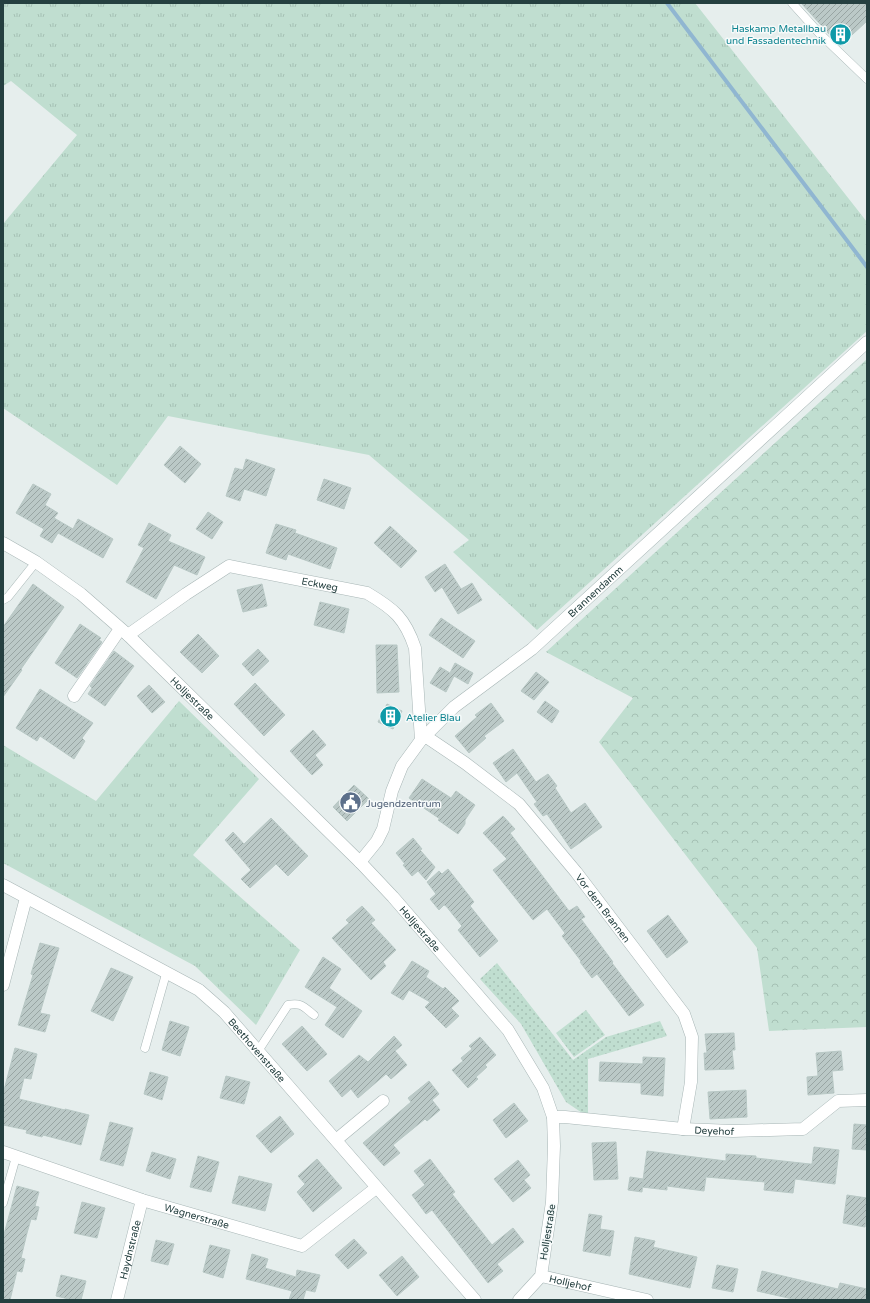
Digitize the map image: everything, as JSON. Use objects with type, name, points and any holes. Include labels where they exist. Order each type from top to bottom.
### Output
[{"type":"street","name":"Brannendamm","points":[[360,862],[369,853],[383,829],[392,792],[402,766],[423,738],[454,707],[532,649],[867,342]]},
{"type":"street","name":"Holljestraße","points":[[3,543],[36,562],[81,594],[124,632],[360,862],[393,897],[508,1030],[543,1088],[553,1117],[554,1146],[552,1202],[541,1276]]},
{"type":"street","name":"Eckweg","points":[[124,632],[229,566],[368,593],[386,604],[399,616],[410,634],[415,648],[423,738]]},
{"type":"street","points":[[74,696],[124,632]]},
{"type":"street","name":"Vor dem Brannen","points":[[423,738],[465,763],[519,804],[576,872],[684,1014],[692,1037],[691,1082],[683,1129]]},
{"type":"street","name":"Beethovenstraße","points":[[3,885],[166,974],[199,990],[224,1012],[258,1050],[376,1188],[475,1300]]},
{"type":"street","points":[[3,986],[26,898]]},
{"type":"street","name":"Deyehof","points":[[553,1117],[683,1129],[733,1131],[802,1129],[838,1101],[867,1100]]},
{"type":"street","points":[[336,1140],[383,1101]]},
{"type":"street","name":"Wagnerstraße","points":[[3,1152],[142,1200],[302,1246],[376,1188]]},
{"type":"street","name":"Haydnstraße","points":[[117,1300],[142,1200]]},
{"type":"street","points":[[519,1300],[541,1276]]},
{"type":"street","name":"Holljehof","points":[[541,1276],[647,1300]]},
{"type":"lane","points":[[792,3],[819,33],[867,79]]},
{"type":"lane","points":[[3,600],[8,597],[36,562]]},
{"type":"lane","points":[[145,1048],[166,974]]},
{"type":"lane","points":[[258,1050],[288,1006],[300,1004],[314,1015]]},
{"type":"lane","points":[[3,1203],[16,1157]]},
{"type":"green space","points":[[3,3],[695,3],[867,222],[867,331],[537,630],[453,552],[469,540],[369,455],[168,416],[117,485],[3,408],[3,224],[77,135],[11,81],[3,86]]},
{"type":"green space","points":[[867,359],[867,1027],[769,1031],[757,948],[599,742],[633,698],[546,652]]},
{"type":"green space","points":[[179,701],[259,779],[193,855],[300,950],[256,1025],[195,966],[3,863],[3,745],[96,801]]},
{"type":"green space","points":[[497,963],[573,1060],[606,1037],[660,1021],[667,1036],[588,1059],[588,1117],[566,1102],[521,1024],[480,979]]},
{"type":"green space","points":[[586,1010],[605,1035],[574,1057],[556,1033]]},
{"type":"building","name":"Haskamp Metallbau und Fassadentechnik","points":[[801,3],[867,3],[867,21],[840,46]]},
{"type":"building","points":[[180,446],[201,464],[185,483],[164,465]]},
{"type":"building","points":[[246,459],[275,469],[266,496],[244,489],[240,501],[226,496],[235,468],[243,470]]},
{"type":"building","points":[[324,479],[351,488],[344,509],[317,500]]},
{"type":"building","points":[[33,484],[51,494],[45,505],[58,513],[54,518],[73,529],[78,519],[113,539],[103,558],[58,533],[52,543],[40,536],[44,529],[16,513]]},
{"type":"building","points":[[208,512],[223,522],[212,539],[196,529]]},
{"type":"building","points":[[149,523],[171,535],[168,541],[205,557],[197,575],[174,565],[156,599],[126,582],[144,548],[138,545]]},
{"type":"building","points":[[276,524],[296,530],[295,533],[337,548],[330,569],[288,554],[286,560],[266,553]]},
{"type":"building","points":[[390,526],[417,551],[401,568],[374,543]]},
{"type":"building","points":[[445,564],[461,589],[472,583],[482,600],[458,614],[442,587],[435,592],[425,577]]},
{"type":"building","points":[[33,584],[64,607],[3,697],[3,627]]},
{"type":"building","points":[[262,584],[267,606],[243,612],[237,590]]},
{"type":"building","points":[[320,602],[349,609],[344,633],[314,625]]},
{"type":"building","points":[[441,618],[475,641],[463,658],[429,635]]},
{"type":"building","points":[[80,624],[101,638],[99,640],[102,642],[77,678],[55,663]]},
{"type":"building","points":[[198,634],[219,656],[202,673],[180,652]]},
{"type":"building","points":[[376,645],[397,645],[399,692],[377,693]]},
{"type":"building","points":[[258,649],[269,661],[253,676],[242,664]]},
{"type":"building","points":[[114,651],[134,666],[105,706],[88,694],[92,688],[90,686]]},
{"type":"building","points":[[455,663],[473,673],[468,684],[454,676],[446,692],[430,683],[440,667],[450,673]]},
{"type":"building","points":[[536,672],[549,682],[534,700],[521,691]]},
{"type":"building","points":[[255,683],[285,715],[264,736],[234,704]]},
{"type":"building","points":[[149,685],[165,702],[152,713],[137,696]]},
{"type":"building","points":[[40,689],[93,723],[82,738],[85,741],[74,759],[40,736],[37,741],[16,728]]},
{"type":"building","points":[[545,701],[559,711],[552,723],[537,712]]},
{"type":"building","points":[[491,703],[504,721],[484,736],[486,738],[469,753],[455,736],[477,717],[475,715]]},
{"type":"building","name":"Atelier Blau","points":[[387,704],[402,711],[393,729],[378,722]]},
{"type":"building","points":[[313,730],[326,745],[315,755],[323,765],[312,775],[290,751]]},
{"type":"building","points":[[513,749],[536,782],[548,774],[557,786],[555,788],[571,813],[585,803],[602,827],[571,849],[547,814],[543,816],[534,804],[537,802],[517,773],[506,782],[493,763]]},
{"type":"building","points":[[422,779],[451,798],[456,791],[475,805],[458,834],[438,820],[440,819],[409,798]]},
{"type":"building","name":"Jugendzentrum","points":[[354,785],[369,799],[347,821],[333,807]]},
{"type":"building","points":[[503,816],[515,829],[510,833],[569,911],[577,906],[585,917],[581,919],[644,1005],[629,1016],[597,974],[592,978],[562,936],[565,933],[547,909],[533,920],[493,870],[507,859],[483,833]]},
{"type":"building","points":[[271,818],[308,856],[288,876],[276,864],[250,888],[241,879],[251,870],[225,840],[233,832],[244,844]]},
{"type":"building","points":[[413,838],[422,849],[420,850],[435,867],[426,880],[418,871],[412,876],[396,853]]},
{"type":"building","points":[[448,869],[474,902],[470,906],[498,941],[480,957],[458,930],[462,926],[446,906],[444,905],[439,910],[430,899],[436,894],[427,882],[439,871],[442,874]]},
{"type":"building","points":[[362,906],[375,920],[371,923],[396,950],[383,962],[386,966],[371,980],[332,938],[349,923],[346,920]]},
{"type":"building","points":[[668,915],[688,942],[667,958],[647,931]]},
{"type":"building","points":[[40,943],[59,948],[40,1013],[50,1015],[45,1032],[18,1025],[33,975],[31,974]]},
{"type":"building","points":[[323,957],[341,969],[329,988],[362,1011],[343,1038],[325,1025],[337,1007],[305,987]]},
{"type":"building","points":[[412,961],[429,971],[426,977],[443,989],[445,987],[459,1001],[451,1008],[459,1016],[446,1028],[425,1007],[430,1002],[409,990],[403,1000],[391,993]]},
{"type":"building","points":[[111,968],[133,977],[113,1021],[91,1011]]},
{"type":"building","points":[[170,1021],[189,1027],[180,1056],[162,1050]]},
{"type":"building","points":[[302,1026],[327,1054],[307,1071],[282,1044]]},
{"type":"building","points":[[734,1033],[735,1050],[732,1050],[734,1069],[705,1070],[704,1053],[707,1053],[705,1034]]},
{"type":"building","points":[[394,1036],[402,1045],[395,1051],[407,1065],[391,1079],[386,1074],[358,1098],[351,1089],[342,1097],[329,1081],[359,1055],[368,1062]]},
{"type":"building","points":[[480,1037],[496,1055],[485,1065],[487,1067],[476,1077],[478,1079],[468,1088],[452,1070],[463,1061],[461,1058],[472,1049],[469,1046]]},
{"type":"building","points":[[15,1048],[37,1054],[31,1079],[24,1078],[19,1099],[89,1115],[81,1145],[43,1135],[42,1137],[26,1133],[27,1130],[3,1125],[3,1094]]},
{"type":"building","points":[[841,1051],[843,1070],[832,1071],[834,1093],[808,1095],[807,1077],[818,1076],[816,1053]]},
{"type":"building","points":[[643,1057],[665,1058],[663,1096],[641,1094],[641,1083],[599,1081],[600,1062],[643,1064]]},
{"type":"building","points":[[150,1072],[168,1077],[162,1100],[144,1094]]},
{"type":"building","points":[[226,1076],[250,1082],[244,1104],[220,1098]]},
{"type":"building","points":[[429,1081],[439,1094],[432,1100],[440,1110],[427,1121],[425,1119],[393,1145],[400,1153],[384,1166],[363,1143],[411,1102],[408,1098]]},
{"type":"building","points":[[746,1090],[747,1117],[710,1119],[708,1092]]},
{"type":"building","points":[[514,1103],[528,1121],[506,1138],[493,1120]]},
{"type":"building","points":[[280,1116],[294,1134],[271,1153],[256,1136]]},
{"type":"building","points":[[110,1122],[133,1128],[123,1166],[100,1160]]},
{"type":"building","points":[[854,1124],[867,1125],[867,1150],[852,1149]]},
{"type":"building","points":[[616,1142],[618,1179],[594,1180],[592,1143]]},
{"type":"building","points":[[814,1147],[839,1150],[835,1184],[795,1179],[793,1193],[764,1190],[765,1182],[706,1177],[704,1191],[667,1186],[667,1190],[642,1187],[647,1151],[726,1161],[726,1154],[756,1156],[756,1158],[812,1164]]},
{"type":"building","points":[[152,1152],[176,1159],[170,1179],[146,1171]]},
{"type":"building","points":[[198,1156],[219,1162],[211,1192],[190,1187]]},
{"type":"building","points":[[317,1159],[342,1188],[313,1212],[297,1192],[305,1184],[298,1176]]},
{"type":"building","points":[[430,1159],[455,1192],[452,1194],[492,1245],[513,1228],[524,1242],[497,1264],[503,1271],[488,1283],[432,1210],[426,1214],[412,1195],[425,1185],[414,1171]]},
{"type":"building","points":[[518,1160],[530,1175],[524,1180],[531,1188],[513,1202],[494,1179]]},
{"type":"building","points":[[239,1176],[272,1184],[265,1211],[232,1203]]},
{"type":"building","points":[[630,1177],[643,1179],[642,1192],[628,1190]]},
{"type":"building","points":[[17,1186],[39,1192],[35,1206],[39,1207],[36,1220],[31,1219],[27,1233],[21,1258],[25,1259],[22,1272],[17,1271],[10,1300],[3,1300],[3,1238]]},
{"type":"building","points":[[847,1195],[867,1198],[865,1227],[843,1223]]},
{"type":"building","points":[[82,1202],[105,1208],[97,1238],[74,1233]]},
{"type":"building","points":[[589,1214],[602,1216],[600,1229],[614,1231],[610,1256],[583,1251]]},
{"type":"building","points":[[635,1237],[655,1241],[653,1247],[697,1257],[690,1288],[629,1274]]},
{"type":"building","points":[[354,1239],[367,1253],[348,1269],[335,1255]]},
{"type":"building","points":[[156,1240],[174,1244],[168,1265],[151,1261]]},
{"type":"building","points":[[210,1245],[230,1250],[223,1278],[203,1272]]},
{"type":"building","points":[[252,1254],[268,1259],[265,1268],[296,1277],[297,1270],[320,1275],[315,1292],[306,1290],[303,1300],[289,1300],[292,1291],[246,1279]]},
{"type":"building","points":[[402,1256],[419,1277],[397,1296],[379,1275]]},
{"type":"building","points":[[717,1265],[738,1269],[733,1292],[712,1288]]},
{"type":"building","points":[[762,1271],[838,1289],[840,1283],[867,1289],[866,1300],[797,1300],[757,1291]]},
{"type":"building","points":[[61,1275],[86,1281],[81,1300],[73,1300],[56,1296]]},
{"type":"waterway","points":[[667,3],[867,267]]},
{"type":"place","name":"Haskamp Metallbau und Fassadentechnik","points":[[841,34]]},
{"type":"place","name":"Atelier Blau","points":[[390,717]]},
{"type":"place","name":"Jugendzentrum","points":[[351,803]]}]
